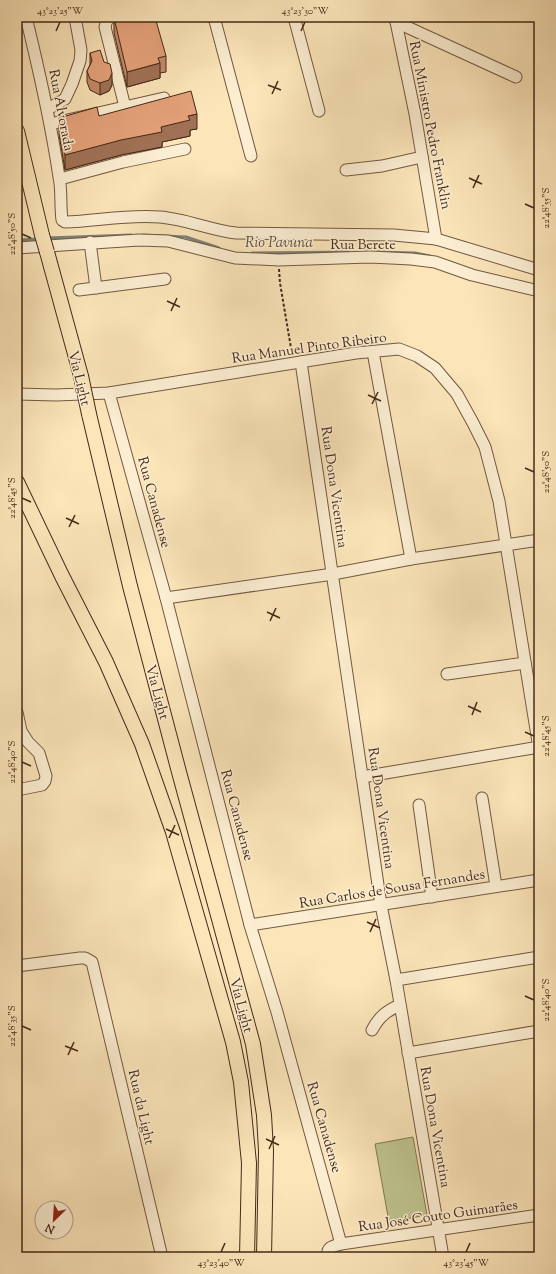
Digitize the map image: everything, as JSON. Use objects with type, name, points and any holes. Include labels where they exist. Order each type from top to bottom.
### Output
[{"type":"main road","name":"Via Light","points":[[17,131],[38,220],[81,376],[136,609],[253,1044],[264,1115],[264,1257]]},
{"type":"main road","name":"Via Light","points":[[17,482],[62,576],[106,662],[142,744],[173,832],[233,1042],[241,1082],[249,1163],[247,1257]]},
{"type":"street","name":"Rua Alvorada","points":[[26,17],[48,108],[60,179],[60,210]]},
{"type":"street","points":[[48,108],[65,99],[80,61],[81,50],[75,17]]},
{"type":"street","points":[[113,17],[106,22],[105,27],[125,107]]},
{"type":"street","points":[[214,17],[251,156]]},
{"type":"street","points":[[294,17],[319,111]]},
{"type":"street","points":[[395,20],[516,77]]},
{"type":"street","name":"Rua Ministro Pedro Franklin","points":[[395,20],[422,157],[436,239]]},
{"type":"street","points":[[50,124],[164,98]]},
{"type":"street","points":[[60,179],[122,162],[185,149]]},
{"type":"street","points":[[346,170],[382,166],[422,157]]},
{"type":"street","name":"Rua Berete","points":[[60,210],[62,220],[65,222],[138,215],[163,217],[190,222],[221,231],[236,233],[394,235],[436,239],[539,270]]},
{"type":"street","name":"Rua Berete","points":[[17,248],[131,240],[168,241],[235,258],[279,260],[370,257],[411,259],[435,262],[472,275],[539,291]]},
{"type":"street","points":[[90,242],[96,288]]},
{"type":"street","points":[[79,290],[165,279]]},
{"type":"street","name":"Rua Manuel Pinto Ribeiro","points":[[17,394],[56,395],[109,393],[298,362],[399,349],[409,352],[426,361],[435,368],[457,394],[485,448],[499,501],[539,747]]},
{"type":"street","points":[[373,352],[411,560]]},
{"type":"street","name":"Rua Dona Vicentina","points":[[298,362],[333,574],[381,905],[396,980],[442,1257]]},
{"type":"street","name":"Rua Canadense","points":[[109,393],[166,598],[250,925],[277,1012],[342,1244]]},
{"type":"street","points":[[166,598],[333,574],[539,540]]},
{"type":"street","points":[[446,674],[525,664]]},
{"type":"street","points":[[17,712],[21,731],[28,742],[39,753],[46,776],[42,785],[17,790]]},
{"type":"street","points":[[362,777],[539,747]]},
{"type":"street","points":[[482,798],[496,886]]},
{"type":"street","points":[[418,804],[432,897]]},
{"type":"street","name":"Rua Carlos de Sousa Fernandes","points":[[250,925],[539,880]]},
{"type":"street","points":[[396,980],[539,957]]},
{"type":"street","name":"Rua da Light","points":[[17,966],[80,958],[85,958],[94,965],[162,1257]]},
{"type":"street","points":[[372,1030],[383,1014],[389,1009],[400,1005]]},
{"type":"street","points":[[408,1053],[539,1032]]},
{"type":"street","name":"Rua José Couto Guimarães","points":[[342,1244],[539,1215]]},
{"type":"street","points":[[328,1257],[327,1251],[329,1248],[342,1244]]},
{"type":"path","points":[[279,260],[280,283],[298,362]]},
{"type":"green space","points":[[413,1137],[427,1215],[389,1222],[375,1144]]},
{"type":"building","points":[[155,17],[166,56],[158,58],[160,63],[127,72],[114,18]]},
{"type":"building","points":[[100,50],[104,62],[110,64],[112,73],[109,80],[100,83],[90,79],[87,71],[92,61],[90,53]]},
{"type":"building","points":[[191,91],[197,114],[188,116],[190,120],[161,127],[162,132],[121,140],[65,155],[59,118],[97,107],[99,116]]},
{"type":"waterway","name":"Rio Pavuna","points":[[47,238],[131,235]]},
{"type":"waterway","name":"Rio Pavuna","points":[[143,235],[186,237],[219,248]]},
{"type":"waterway","name":"Rio Pavuna","points":[[17,240],[39,239]]},
{"type":"waterway","name":"Rio Pavuna","points":[[252,253],[348,252]]},
{"type":"waterway","name":"Rio Pavuna","points":[[376,252],[415,253],[430,256]]}]
